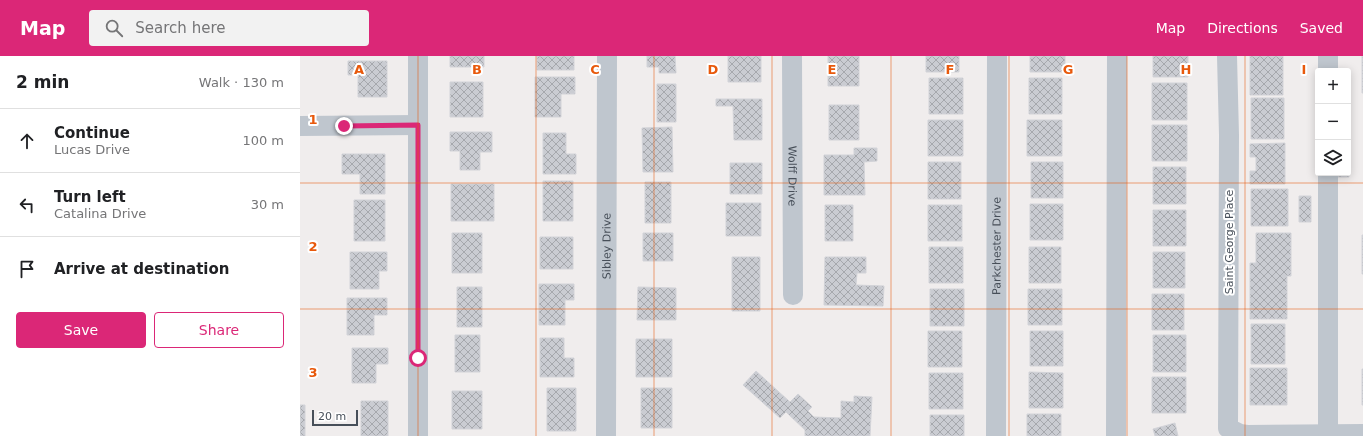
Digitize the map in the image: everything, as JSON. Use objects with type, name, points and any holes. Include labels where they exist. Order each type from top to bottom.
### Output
[{"type":"street","points":[[418,56],[418,436]]},
{"type":"street","name":"Sibley Drive","points":[[606,436],[607,56]]},
{"type":"street","name":"Wolff Drive","points":[[792,56],[793,295]]},
{"type":"street","name":"Parkchester Drive","points":[[996,436],[997,56]]},
{"type":"street","points":[[1116,436],[1117,56]]},
{"type":"street","name":"Saint George Place","points":[[1228,56],[1228,428],[1247,436],[1328,434]]},
{"type":"street","points":[[1328,56],[1328,68]]},
{"type":"street","points":[[300,126],[418,125]]},
{"type":"street","points":[[1328,176],[1328,434],[1363,434]]},
{"type":"building","points":[[450,56],[484,56],[484,67],[450,67]]},
{"type":"building","points":[[537,56],[574,56],[574,70],[537,70]]},
{"type":"building","points":[[647,56],[675,56],[676,73],[659,73],[659,67],[647,67]]},
{"type":"building","points":[[728,56],[761,56],[761,82],[728,82]]},
{"type":"building","points":[[828,56],[859,56],[859,86],[828,86]]},
{"type":"building","points":[[926,56],[959,56],[959,72],[926,72]]},
{"type":"building","points":[[1030,56],[1065,56],[1065,72],[1030,72]]},
{"type":"building","points":[[1153,56],[1188,56],[1188,77],[1153,77]]},
{"type":"building","points":[[1250,56],[1283,56],[1283,95],[1250,95]]},
{"type":"building","points":[[1363,56],[1363,93],[1362,93]]},
{"type":"building","points":[[348,61],[387,61],[387,97],[358,97],[358,75],[348,75]]},
{"type":"building","points":[[535,77],[575,77],[575,94],[561,94],[561,117],[535,117]]},
{"type":"building","points":[[929,78],[963,78],[963,114],[929,114]]},
{"type":"building","points":[[1029,78],[1062,78],[1062,114],[1029,114]]},
{"type":"building","points":[[450,82],[483,82],[483,117],[450,117]]},
{"type":"building","points":[[1152,83],[1187,83],[1187,120],[1152,120]]},
{"type":"building","points":[[657,84],[676,84],[676,122],[657,122]]},
{"type":"building","points":[[1251,98],[1284,98],[1284,139],[1251,139]]},
{"type":"building","points":[[716,99],[762,99],[762,140],[734,140],[733,106],[716,106]]},
{"type":"building","points":[[829,105],[859,105],[859,140],[829,140]]},
{"type":"building","points":[[928,120],[963,120],[963,156],[928,156]]},
{"type":"building","points":[[1027,120],[1062,120],[1062,156],[1027,156]]},
{"type":"building","points":[[1152,125],[1187,125],[1187,161],[1152,161]]},
{"type":"building","points":[[672,127],[673,172],[643,172],[642,128]]},
{"type":"building","points":[[450,132],[492,132],[492,152],[480,152],[480,170],[460,170],[460,151],[450,151]]},
{"type":"building","points":[[543,133],[566,133],[566,154],[576,154],[576,174],[543,174]]},
{"type":"building","points":[[1285,143],[1285,184],[1250,184],[1250,171],[1256,171],[1256,157],[1250,157],[1250,144]]},
{"type":"building","points":[[854,148],[877,148],[877,161],[864,162],[865,195],[824,195],[824,155],[854,155]]},
{"type":"building","points":[[342,154],[385,154],[385,194],[360,194],[360,174],[342,174]]},
{"type":"building","points":[[928,162],[961,162],[961,199],[928,199]]},
{"type":"building","points":[[1031,162],[1063,162],[1063,198],[1031,198]]},
{"type":"building","points":[[730,163],[762,163],[762,194],[730,194]]},
{"type":"building","points":[[1153,167],[1186,167],[1186,204],[1153,204]]},
{"type":"building","points":[[1337,176],[1349,176],[1349,177]]},
{"type":"building","points":[[543,181],[573,181],[573,221],[543,221]]},
{"type":"building","points":[[645,182],[671,182],[671,223],[645,223]]},
{"type":"building","points":[[451,184],[494,184],[494,221],[451,221]]},
{"type":"building","points":[[1251,189],[1288,189],[1288,226],[1251,226]]},
{"type":"building","points":[[1299,196],[1311,196],[1311,222],[1299,222]]},
{"type":"building","points":[[354,200],[385,200],[385,241],[354,241]]},
{"type":"building","points":[[726,203],[761,203],[761,236],[726,236]]},
{"type":"building","points":[[1030,204],[1063,204],[1063,240],[1030,240]]},
{"type":"building","points":[[825,205],[853,205],[853,241],[825,241]]},
{"type":"building","points":[[928,205],[962,205],[962,241],[928,241]]},
{"type":"building","points":[[1153,210],[1186,210],[1186,246],[1153,246]]},
{"type":"building","points":[[452,233],[482,233],[482,273],[452,273]]},
{"type":"building","points":[[643,233],[673,233],[673,261],[643,261]]},
{"type":"building","points":[[1256,233],[1291,233],[1291,276],[1287,276],[1287,319],[1250,319],[1250,263],[1256,263]]},
{"type":"building","points":[[1363,235],[1363,274],[1362,274]]},
{"type":"building","points":[[540,237],[573,237],[573,269],[540,269]]},
{"type":"building","points":[[929,247],[963,247],[963,283],[929,283]]},
{"type":"building","points":[[1029,247],[1061,247],[1061,283],[1029,283]]},
{"type":"building","points":[[350,252],[387,252],[387,271],[379,271],[379,289],[350,289]]},
{"type":"building","points":[[1153,252],[1185,252],[1185,288],[1153,288]]},
{"type":"building","points":[[732,257],[760,257],[760,311],[732,311]]},
{"type":"building","points":[[825,257],[866,257],[866,273],[857,273],[856,285],[884,286],[883,306],[824,305]]},
{"type":"building","points":[[539,284],[574,284],[574,300],[565,300],[565,325],[539,325]]},
{"type":"building","points":[[457,287],[482,287],[482,327],[457,327]]},
{"type":"building","points":[[638,287],[676,288],[676,320],[637,320]]},
{"type":"building","points":[[930,289],[964,289],[964,326],[930,326]]},
{"type":"building","points":[[1028,289],[1062,289],[1062,325],[1028,325]]},
{"type":"building","points":[[1152,294],[1184,294],[1184,330],[1152,330]]},
{"type":"building","points":[[347,298],[387,298],[387,315],[374,315],[374,335],[347,335]]},
{"type":"building","points":[[1251,324],[1285,324],[1285,364],[1251,364]]},
{"type":"building","points":[[928,331],[962,331],[962,367],[928,367]]},
{"type":"building","points":[[1030,331],[1063,331],[1063,366],[1030,366]]},
{"type":"building","points":[[455,335],[480,335],[480,372],[455,372]]},
{"type":"building","points":[[1153,335],[1186,335],[1186,372],[1153,372]]},
{"type":"building","points":[[540,338],[564,338],[564,358],[574,358],[574,377],[540,377]]},
{"type":"building","points":[[636,339],[672,339],[672,377],[636,377]]},
{"type":"building","points":[[352,348],[388,348],[388,364],[376,364],[376,383],[352,383]]},
{"type":"building","points":[[1250,368],[1287,368],[1287,405],[1250,405]]},
{"type":"building","points":[[1363,369],[1363,405],[1362,405]]},
{"type":"building","points":[[756,371],[790,402],[798,394],[812,407],[808,411],[814,417],[841,418],[841,401],[854,402],[854,396],[872,397],[870,436],[805,436],[805,430],[786,412],[780,418],[743,385]]},
{"type":"building","points":[[1029,372],[1063,373],[1063,408],[1029,408]]},
{"type":"building","points":[[929,373],[963,373],[963,409],[929,409]]},
{"type":"building","points":[[1152,377],[1186,377],[1186,413],[1152,413]]},
{"type":"building","points":[[547,388],[576,388],[576,431],[547,431]]},
{"type":"building","points":[[641,388],[672,388],[672,428],[641,428]]},
{"type":"building","points":[[452,391],[482,391],[482,429],[452,429]]},
{"type":"building","points":[[361,401],[388,401],[388,436],[361,436]]},
{"type":"building","points":[[300,405],[305,405],[305,436],[300,436]]},
{"type":"building","points":[[1027,414],[1061,414],[1061,436],[1027,436]]},
{"type":"building","points":[[930,415],[964,415],[964,436],[930,436]]},
{"type":"building","points":[[1175,423],[1178,436],[1155,436],[1153,429]]},
{"type":"route","points":[[344,126],[418,125],[418,358]]}]
